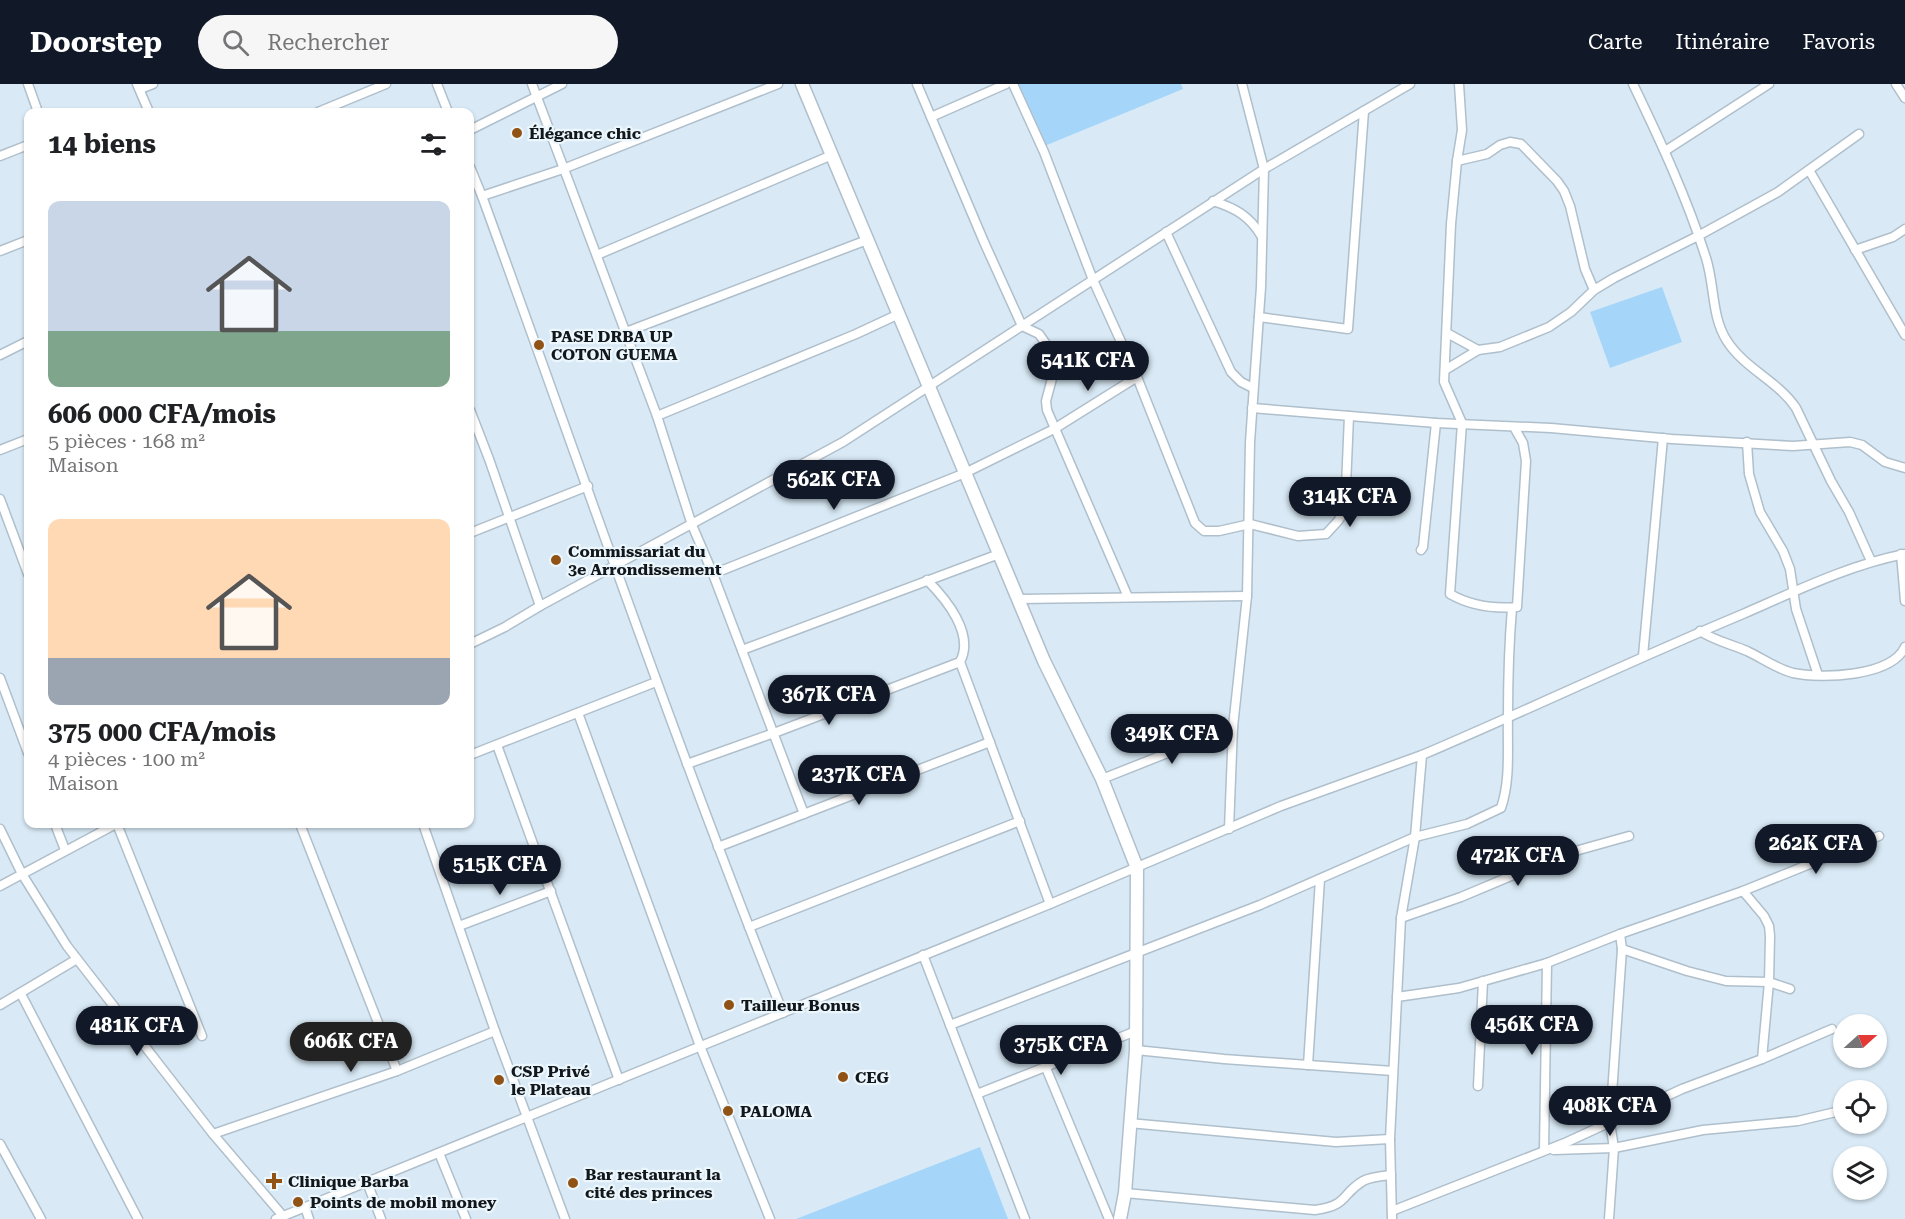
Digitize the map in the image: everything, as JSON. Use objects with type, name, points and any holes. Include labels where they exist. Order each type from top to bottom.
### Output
[{"type":"street","points":[[28,84],[37,108]]},
{"type":"street","points":[[147,108],[138,87],[153,84]]},
{"type":"street","points":[[328,108],[386,84]]},
{"type":"street","points":[[437,84],[446,108]]},
{"type":"street","points":[[532,84],[657,416],[692,525],[714,574],[804,814]]},
{"type":"street","points":[[474,127],[562,84]]},
{"type":"street","points":[[482,196],[563,169],[778,84]]},
{"type":"street","points":[[802,84],[1044,661],[1102,779],[1137,868],[1136,1050],[1125,1193],[1120,1219]]},
{"type":"street","points":[[917,84],[1022,326],[1039,334],[1046,344],[1054,370],[1046,401],[1047,411],[1128,597]]},
{"type":"street","points":[[931,117],[1006,84]]},
{"type":"street","points":[[1013,84],[1044,152],[1093,280],[1137,377],[1195,523],[1204,531],[1219,531],[1250,524],[1298,536],[1326,534],[1345,510],[1349,416]]},
{"type":"street","points":[[1229,829],[1233,728],[1247,596],[1252,408],[1259,317],[1264,169],[1242,84]]},
{"type":"street","points":[[474,642],[843,442],[1213,201],[1410,84]]},
{"type":"street","points":[[1459,84],[1462,130],[1451,224],[1444,382],[1462,423],[1454,505],[1450,594],[1462,601],[1488,608],[1517,608],[1526,461],[1523,443],[1514,427]]},
{"type":"street","points":[[1633,84],[1665,151],[1707,261],[1717,322],[1728,342],[1746,364],[1791,399],[1850,512],[1871,561]]},
{"type":"street","points":[[1665,151],[1769,84]]},
{"type":"street","points":[[1896,84],[1905,98]]},
{"type":"street","points":[[1259,317],[1348,329],[1364,111]]},
{"type":"street","points":[[1445,370],[1478,350],[1500,347],[1549,327],[1571,312],[1594,290],[1778,192],[1859,134]]},
{"type":"street","points":[[1457,161],[1487,154],[1510,142],[1521,144],[1564,191],[1570,206],[1585,269],[1594,290]]},
{"type":"street","points":[[0,156],[24,147]]},
{"type":"street","points":[[597,255],[832,156]]},
{"type":"street","points":[[1809,170],[1905,335]]},
{"type":"street","points":[[474,177],[588,486],[656,682],[748,927],[783,1013]]},
{"type":"street","points":[[1213,201],[1233,207],[1245,215],[1257,227],[1262,237]]},
{"type":"street","points":[[1855,250],[1893,237],[1905,229]]},
{"type":"street","points":[[1166,232],[1231,372],[1241,382],[1253,388]]},
{"type":"street","points":[[626,332],[867,240]]},
{"type":"street","points":[[0,251],[24,242]]},
{"type":"street","points":[[657,416],[856,334],[898,314]]},
{"type":"street","points":[[1447,333],[1478,350]]},
{"type":"street","points":[[0,355],[24,344]]},
{"type":"street","points":[[714,574],[965,473],[1054,429],[1137,377]]},
{"type":"street","points":[[1252,408],[1436,423],[1551,428],[1663,438],[1813,445],[1850,442],[1862,445],[1885,462],[1905,468]]},
{"type":"street","points":[[474,421],[540,606]]},
{"type":"street","points":[[1421,550],[1436,423]]},
{"type":"street","points":[[1643,656],[1663,438]]},
{"type":"street","points":[[0,450],[24,441]]},
{"type":"street","points":[[1746,442],[1749,474],[1760,512],[1783,551],[1790,569],[1792,593],[1800,624],[1818,675]]},
{"type":"street","points":[[474,531],[588,486]]},
{"type":"street","points":[[0,499],[24,563]]},
{"type":"street","points":[[742,650],[999,554]]},
{"type":"street","points":[[0,829],[22,874],[77,959],[280,1218],[1050,904],[1281,806],[1422,755],[1643,656],[1871,561],[1903,554],[1905,601]]},
{"type":"street","points":[[927,580],[945,601],[963,633],[966,647],[960,662],[1050,904]]},
{"type":"street","points":[[1018,599],[1247,596]]},
{"type":"street","points":[[950,1025],[1320,879],[1415,837],[1467,824],[1501,808],[1506,789],[1512,608]]},
{"type":"street","points":[[1701,631],[1712,639],[1744,650],[1781,669],[1794,673],[1818,675],[1875,669],[1893,662],[1902,654],[1905,647]]},
{"type":"street","points":[[687,764],[960,662]]},
{"type":"street","points":[[0,678],[24,742]]},
{"type":"street","points":[[474,754],[656,682]]},
{"type":"street","points":[[578,713],[700,1047],[770,1219]]},
{"type":"street","points":[[1102,779],[1233,728]]},
{"type":"street","points":[[718,847],[990,742]]},
{"type":"street","points":[[497,745],[618,1080]]},
{"type":"street","points":[[1422,755],[1415,837],[1401,918],[1390,1139],[1392,1215],[1610,1123],[1682,1089],[1762,1059],[1832,1029]]},
{"type":"street","points":[[748,927],[1020,821]]},
{"type":"street","points":[[57,828],[65,850]]},
{"type":"street","points":[[0,886],[108,828]]},
{"type":"street","points":[[118,828],[202,1036]]},
{"type":"street","points":[[302,828],[397,1071]]},
{"type":"street","points":[[424,828],[495,1031],[565,1219]]},
{"type":"street","points":[[1401,918],[1461,897],[1561,855],[1629,836]]},
{"type":"street","points":[[1397,998],[1459,988],[1547,963],[1620,934],[1743,891],[1879,836]]},
{"type":"street","points":[[1308,1065],[1320,879]]},
{"type":"street","points":[[459,926],[551,891]]},
{"type":"street","points":[[1743,891],[1769,926],[1769,982],[1762,1059]]},
{"type":"street","points":[[1609,1219],[1614,1148],[1610,1123],[1622,949],[1620,934]]},
{"type":"street","points":[[1622,949],[1687,971],[1726,981],[1769,982],[1790,989]]},
{"type":"street","points":[[923,956],[1025,1219]]},
{"type":"street","points":[[0,1005],[77,959]]},
{"type":"street","points":[[1544,1150],[1547,963]]},
{"type":"street","points":[[1478,1086],[1483,981]]},
{"type":"street","points":[[21,994],[138,1219]]},
{"type":"street","points":[[213,1134],[397,1071],[495,1031]]},
{"type":"street","points":[[977,1095],[1136,1031]]},
{"type":"street","points":[[1136,1050],[1393,1071]]},
{"type":"street","points":[[1046,1068],[1108,1219]]},
{"type":"street","points":[[1544,1150],[1614,1148],[1703,1130],[1798,1121],[1833,1113]]},
{"type":"street","points":[[1129,1123],[1336,1142],[1390,1139]]},
{"type":"street","points":[[0,1144],[41,1219]]},
{"type":"street","points":[[439,1153],[465,1219]]},
{"type":"street","points":[[1125,1193],[1316,1210],[1341,1204],[1365,1180],[1391,1175]]},
{"type":"street","points":[[367,1182],[381,1219]]},
{"type":"street","points":[[304,1208],[309,1219]]},
{"type":"shaded area","points":[[1016,84],[1181,84],[1183,89],[1042,147]]},
{"type":"shaded area","points":[[1662,287],[1682,342],[1610,368],[1590,312]]},
{"type":"shaded area","points":[[980,1147],[1008,1219],[796,1219]]},
{"type":"place","name":"Élégance chic","points":[[517,133]]},
{"type":"place","name":"PASE DRBA UP COTON GUEMA","points":[[539,345]]},
{"type":"place","name":"Commissariat du 3e Arrondissement","points":[[556,560]]},
{"type":"place","name":"Tailleur Bonus","points":[[729,1005]]},
{"type":"place","name":"CEG","points":[[843,1077]]},
{"type":"place","name":"CSP Privé le Plateau","points":[[499,1080]]},
{"type":"place","name":"PALOMA","points":[[728,1111]]},
{"type":"place","name":"Clinique Barba","points":[[274,1181]]},
{"type":"place","name":"Bar restaurant la cité des princes","points":[[573,1183]]},
{"type":"place","name":"Points de mobil money","points":[[298,1202]]}]
